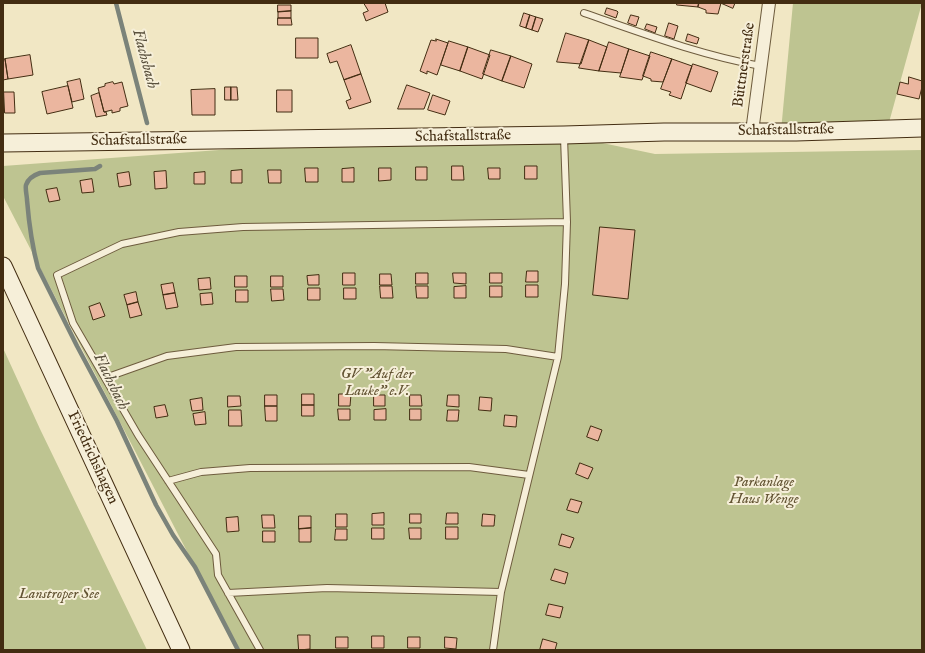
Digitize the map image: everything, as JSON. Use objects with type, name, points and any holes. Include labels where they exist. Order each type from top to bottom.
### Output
[{"type":"street","name":"Büttnerstraße","points":[[752,132],[770,3]]},
{"type":"street","name":"Schafstallstraße","points":[[3,143],[564,136],[664,132],[752,132],[922,128]]},
{"type":"street","name":"Friedrichshagen","points":[[3,266],[181,650]]},
{"type":"lane","points":[[584,13],[694,50],[734,61],[761,66]]},
{"type":"lane","points":[[494,650],[501,592],[558,357],[565,284],[567,222],[564,136]]},
{"type":"lane","points":[[260,650],[218,575],[216,554],[138,435],[73,323],[57,275],[122,244],[179,232],[243,228],[567,222]]},
{"type":"lane","points":[[105,378],[167,356],[236,348],[374,346],[506,349],[558,357]]},
{"type":"lane","points":[[168,481],[201,472],[250,468],[469,467],[529,475]]},
{"type":"lane","points":[[228,593],[327,588],[501,592]]},
{"type":"green space","points":[[793,3],[922,3],[888,126],[781,131]]},
{"type":"green space","name":"GV \"Auf der Lauke\" e.V.","points":[[564,135],[655,154],[922,150],[922,650],[238,650],[3,196],[3,166],[381,138]]},
{"type":"green space","name":"Lanstroper See","points":[[3,348],[40,429],[147,650],[3,650]]},
{"type":"building","points":[[364,3],[385,3],[388,12],[366,21],[363,13],[368,11]]},
{"type":"building","points":[[677,3],[699,3],[698,7],[677,5]]},
{"type":"building","points":[[699,3],[721,3],[718,14],[706,13],[706,10],[698,7]]},
{"type":"building","points":[[721,3],[735,3],[733,8]]},
{"type":"building","points":[[278,5],[291,5],[291,11],[278,12]]},
{"type":"building","points":[[607,8],[618,12],[616,18],[605,14]]},
{"type":"building","points":[[291,11],[291,18],[278,18],[278,12]]},
{"type":"building","points":[[524,13],[530,15],[526,28],[520,26]]},
{"type":"building","points":[[530,15],[536,17],[532,30],[526,28]]},
{"type":"building","points":[[631,15],[639,17],[636,26],[628,23]]},
{"type":"building","points":[[536,17],[543,19],[538,32],[532,30]]},
{"type":"building","points":[[278,18],[291,18],[292,25],[278,25]]},
{"type":"building","points":[[669,23],[678,26],[674,39],[665,36]]},
{"type":"building","points":[[647,24],[657,27],[655,33],[645,29]]},
{"type":"building","points":[[566,33],[589,40],[581,64],[557,62]]},
{"type":"building","points":[[688,34],[699,38],[697,44],[686,41]]},
{"type":"building","points":[[296,38],[318,38],[318,58],[296,58]]},
{"type":"building","points":[[436,39],[448,43],[437,75],[427,71],[427,74],[420,71],[431,40],[436,41]]},
{"type":"building","points":[[589,40],[607,47],[599,71],[579,68]]},
{"type":"building","points":[[449,41],[468,47],[460,71],[441,65]]},
{"type":"building","points":[[609,42],[629,49],[621,73],[599,71]]},
{"type":"building","points":[[351,45],[361,74],[344,80],[337,61],[330,63],[327,54]]},
{"type":"building","points":[[468,47],[490,55],[482,79],[460,71]]},
{"type":"building","points":[[629,49],[650,56],[642,80],[620,77]]},
{"type":"building","points":[[491,50],[511,56],[502,81],[483,74]]},
{"type":"building","points":[[651,52],[672,59],[663,82],[651,81],[651,79],[643,76]]},
{"type":"building","points":[[30,55],[33,75],[8,79],[5,59]]},
{"type":"building","points":[[511,56],[532,64],[524,88],[502,81]]},
{"type":"building","points":[[3,59],[5,59],[8,79],[3,80]]},
{"type":"building","points":[[672,59],[692,66],[681,99],[669,95],[671,92],[661,89]]},
{"type":"building","points":[[693,64],[718,72],[711,92],[686,83]]},
{"type":"building","points":[[361,74],[371,102],[349,109],[346,101],[351,99],[344,80]]},
{"type":"building","points":[[909,77],[922,81],[919,99],[897,94],[900,82],[908,84]]},
{"type":"building","points":[[80,79],[84,99],[72,102],[67,82]]},
{"type":"building","points":[[113,82],[114,84],[122,82],[128,106],[120,108],[120,111],[112,113],[112,110],[104,112],[98,88]]},
{"type":"building","points":[[407,85],[430,93],[424,109],[398,109]]},
{"type":"building","points":[[68,86],[73,108],[47,114],[42,92]]},
{"type":"building","points":[[225,87],[231,87],[231,100],[225,100]]},
{"type":"building","points":[[231,87],[237,87],[238,100],[231,100]]},
{"type":"building","points":[[215,89],[215,115],[192,115],[191,90]]},
{"type":"building","points":[[277,90],[292,90],[292,112],[277,112]]},
{"type":"building","points":[[4,92],[14,92],[15,113],[5,113]]},
{"type":"building","points":[[99,93],[104,112],[106,112],[107,115],[96,117],[91,96]]},
{"type":"building","points":[[433,95],[450,101],[445,115],[428,110]]},
{"type":"building","points":[[452,166],[463,166],[464,180],[452,180]]},
{"type":"building","points":[[525,166],[537,166],[537,179],[525,179]]},
{"type":"building","points":[[416,167],[427,167],[427,180],[416,180]]},
{"type":"building","points":[[305,168],[318,168],[318,182],[306,182]]},
{"type":"building","points":[[354,168],[354,182],[342,182],[342,169]]},
{"type":"building","points":[[379,168],[391,168],[391,180],[379,181]]},
{"type":"building","points":[[488,168],[500,168],[500,179],[489,179]]},
{"type":"building","points":[[242,170],[242,183],[231,183],[231,171]]},
{"type":"building","points":[[268,170],[281,170],[281,183],[269,183]]},
{"type":"building","points":[[166,171],[167,188],[155,189],[154,172]]},
{"type":"building","points":[[129,172],[131,185],[119,187],[117,174]]},
{"type":"building","points":[[205,172],[205,184],[194,184],[194,173]]},
{"type":"building","points":[[92,179],[94,192],[82,193],[80,181]]},
{"type":"building","points":[[57,188],[60,200],[49,202],[46,190]]},
{"type":"building","points":[[600,227],[635,230],[628,299],[593,295]]},
{"type":"building","points":[[527,271],[538,271],[538,282],[526,282]]},
{"type":"building","points":[[343,273],[355,273],[355,285],[343,285]]},
{"type":"building","points":[[416,273],[428,273],[428,284],[416,284]]},
{"type":"building","points":[[453,273],[466,273],[466,284],[454,283]]},
{"type":"building","points":[[490,273],[502,273],[502,283],[490,283]]},
{"type":"building","points":[[380,274],[391,274],[392,285],[380,285]]},
{"type":"building","points":[[319,275],[319,285],[308,285],[307,276]]},
{"type":"building","points":[[235,276],[247,276],[247,287],[235,287]]},
{"type":"building","points":[[271,276],[283,276],[283,287],[271,287]]},
{"type":"building","points":[[210,278],[211,289],[199,290],[198,279]]},
{"type":"building","points":[[173,283],[175,293],[163,295],[161,285]]},
{"type":"building","points":[[526,285],[538,285],[538,297],[526,297]]},
{"type":"building","points":[[380,286],[392,286],[393,298],[381,298]]},
{"type":"building","points":[[416,286],[428,286],[428,298],[417,298]]},
{"type":"building","points":[[466,286],[466,298],[454,298],[454,287]]},
{"type":"building","points":[[490,286],[502,286],[502,297],[490,297]]},
{"type":"building","points":[[308,288],[320,288],[320,300],[308,300]]},
{"type":"building","points":[[344,288],[356,288],[356,299],[344,299]]},
{"type":"building","points":[[271,289],[283,289],[284,300],[272,301]]},
{"type":"building","points":[[236,290],[248,290],[248,302],[236,302]]},
{"type":"building","points":[[136,292],[138,302],[127,305],[124,295]]},
{"type":"building","points":[[175,293],[178,307],[166,309],[163,295]]},
{"type":"building","points":[[212,293],[213,304],[201,305],[200,294]]},
{"type":"building","points":[[138,302],[142,315],[130,318],[127,305]]},
{"type":"building","points":[[100,303],[105,316],[93,320],[89,307]]},
{"type":"building","points":[[302,394],[314,394],[314,405],[302,405]]},
{"type":"building","points":[[339,394],[351,394],[350,406],[339,406]]},
{"type":"building","points":[[265,395],[277,395],[277,406],[265,406]]},
{"type":"building","points":[[374,395],[385,395],[385,406],[374,406]]},
{"type":"building","points":[[410,395],[421,395],[422,406],[410,406]]},
{"type":"building","points":[[448,395],[459,395],[459,407],[447,406]]},
{"type":"building","points":[[228,396],[240,396],[241,406],[228,407]]},
{"type":"building","points":[[480,397],[492,398],[491,411],[479,410]]},
{"type":"building","points":[[202,398],[203,410],[192,411],[190,400]]},
{"type":"building","points":[[165,405],[168,416],[156,418],[154,407]]},
{"type":"building","points":[[302,405],[314,405],[314,416],[302,416]]},
{"type":"building","points":[[265,406],[277,406],[277,421],[266,421]]},
{"type":"building","points":[[338,409],[350,409],[350,420],[339,420]]},
{"type":"building","points":[[386,409],[386,420],[374,420],[374,410]]},
{"type":"building","points":[[410,409],[421,409],[421,420],[410,420]]},
{"type":"building","points":[[229,410],[241,410],[242,426],[229,426]]},
{"type":"building","points":[[448,410],[459,410],[458,421],[447,421]]},
{"type":"building","points":[[205,412],[206,424],[195,425],[193,414]]},
{"type":"building","points":[[505,415],[517,416],[516,427],[504,426]]},
{"type":"building","points":[[591,426],[602,430],[598,441],[587,437]]},
{"type":"building","points":[[580,463],[593,468],[588,479],[576,474]]},
{"type":"building","points":[[571,499],[582,502],[578,513],[567,510]]},
{"type":"building","points":[[384,513],[384,525],[372,525],[372,514]]},
{"type":"building","points":[[447,513],[458,513],[458,524],[446,524]]},
{"type":"building","points":[[336,514],[347,514],[347,527],[336,527]]},
{"type":"building","points":[[410,514],[421,514],[421,523],[410,523]]},
{"type":"building","points":[[483,514],[495,515],[494,526],[482,526]]},
{"type":"building","points":[[262,515],[274,515],[275,528],[263,528]]},
{"type":"building","points":[[299,516],[311,516],[311,528],[299,529]]},
{"type":"building","points":[[238,517],[239,531],[227,532],[226,518]]},
{"type":"building","points":[[446,527],[458,527],[458,539],[446,539]]},
{"type":"building","points":[[311,528],[311,542],[299,542],[299,529]]},
{"type":"building","points":[[372,528],[384,528],[384,539],[372,539]]},
{"type":"building","points":[[409,528],[421,528],[421,539],[410,539]]},
{"type":"building","points":[[336,529],[347,529],[347,540],[335,540]]},
{"type":"building","points":[[263,531],[275,531],[275,542],[263,542]]},
{"type":"building","points":[[562,534],[574,538],[570,548],[559,545]]},
{"type":"building","points":[[555,569],[568,573],[565,584],[551,580]]},
{"type":"building","points":[[549,604],[563,607],[560,618],[546,615]]},
{"type":"building","points":[[298,635],[310,635],[310,649],[299,650]]},
{"type":"building","points":[[372,636],[384,636],[384,648],[372,648]]},
{"type":"building","points":[[336,637],[348,637],[348,648],[336,648]]},
{"type":"building","points":[[408,637],[420,637],[420,648],[408,648]]},
{"type":"building","points":[[445,637],[457,638],[456,649],[445,648]]},
{"type":"building","points":[[543,639],[557,643],[555,650],[540,650]]},
{"type":"waterway","name":"Flachsbach","points":[[116,3],[147,123]]},
{"type":"waterway","name":"Flachsbach","points":[[100,166],[95,169],[40,173],[28,181],[26,188],[30,226],[38,268],[117,421],[156,505],[173,535],[195,567],[238,650]]},
{"type":"park label","name":"Parkanlage Haus Wenge","points":[[764,492]]}]
